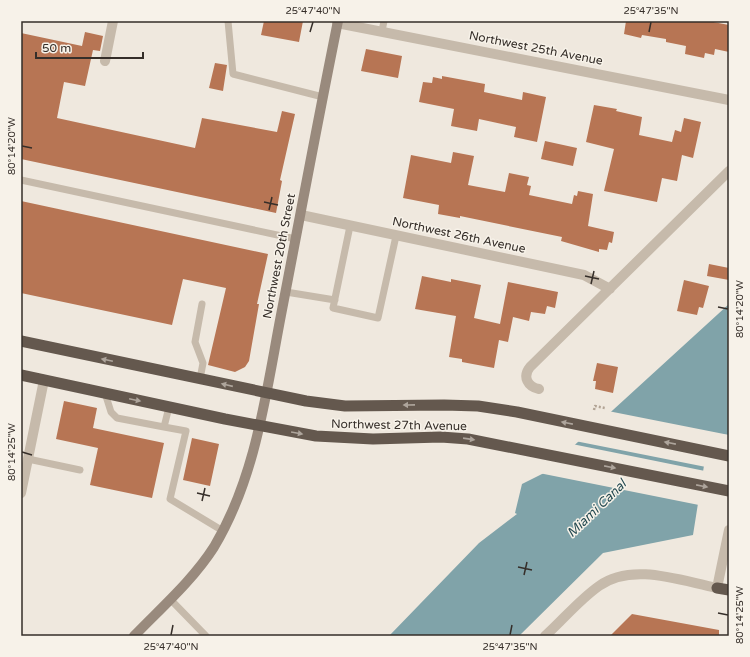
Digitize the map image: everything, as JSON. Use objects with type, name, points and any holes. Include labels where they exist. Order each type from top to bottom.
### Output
[{"type":"highway","name":"Northwest 27th Avenue","points":[[21,342],[306,402],[345,406],[478,406],[517,412],[729,456]]},
{"type":"highway","name":"Northwest 27th Avenue","points":[[21,375],[169,407],[333,438],[373,439],[456,437],[508,446],[729,491]]},
{"type":"highway","points":[[717,588],[729,590]]},
{"type":"main road","name":"Northwest 20th Street","points":[[134,636],[170,600],[202,564],[222,531],[239,495],[251,459],[266,393],[338,22]]},
{"type":"street","points":[[105,61],[113,21]]},
{"type":"street","name":"Northwest 25th Avenue","points":[[338,22],[383,26],[729,100]]},
{"type":"street","points":[[539,389],[530,386],[527,382],[527,370],[729,171]]},
{"type":"street","name":"Northwest 26th Avenue","points":[[301,215],[584,274],[610,289]]},
{"type":"street","points":[[21,493],[23,471],[28,459],[44,380]]},
{"type":"street","points":[[545,636],[592,591],[616,577],[645,575],[717,588],[729,530]]},
{"type":"lane","points":[[228,21],[232,74],[323,97]]},
{"type":"lane","points":[[21,180],[296,239]]},
{"type":"lane","points":[[350,226],[334,308],[378,318],[396,236]]},
{"type":"lane","points":[[286,292],[335,300]]},
{"type":"lane","points":[[200,379],[203,363],[195,342],[202,304]]},
{"type":"lane","points":[[105,394],[110,412],[117,418],[186,431],[170,499],[222,531]]},
{"type":"lane","points":[[164,427],[169,407]]},
{"type":"lane","points":[[28,459],[80,470]]},
{"type":"lane","points":[[170,600],[206,636]]},
{"type":"path","points":[[594,410],[595,406],[606,408]]},
{"type":"water","name":"Miami Canal","points":[[729,304],[729,435],[709,434],[693,535],[603,553],[519,636],[389,636],[479,543],[517,514],[515,513],[522,484],[544,473]]},
{"type":"pier","points":[[608,411],[729,435],[729,437],[711,436],[706,467],[575,441]]},
{"type":"pier","points":[[572,444],[705,471],[699,505],[539,473]]},
{"type":"building","points":[[264,21],[303,21],[299,42],[261,35]]},
{"type":"building","points":[[626,21],[708,21],[729,25],[729,52],[715,49],[714,55],[705,53],[704,58],[685,54],[686,46],[666,42],[666,39],[642,35],[641,38],[624,34]]},
{"type":"building","points":[[85,32],[103,36],[100,51],[93,50],[85,86],[64,82],[57,118],[195,148],[202,118],[277,132],[282,111],[295,114],[280,180],[282,181],[276,213],[21,159],[21,33],[82,46]]},
{"type":"building","points":[[366,49],[402,56],[398,78],[361,71]]},
{"type":"building","points":[[215,63],[227,65],[223,91],[209,88]]},
{"type":"building","points":[[442,76],[485,84],[484,92],[522,100],[523,92],[546,97],[537,142],[514,137],[516,127],[479,119],[477,131],[451,126],[454,109],[419,102],[423,82],[432,83],[433,77],[442,79]]},
{"type":"building","points":[[594,105],[617,109],[616,111],[642,117],[639,135],[672,142],[675,130],[681,132],[684,118],[701,122],[693,158],[682,155],[677,181],[662,178],[657,202],[604,191],[614,149],[586,142]]},
{"type":"building","points":[[545,141],[577,148],[573,166],[541,159]]},
{"type":"building","points":[[453,152],[474,156],[468,185],[505,192],[509,173],[529,177],[527,185],[531,186],[529,195],[572,204],[574,195],[577,196],[578,191],[593,194],[588,226],[614,232],[612,243],[609,242],[607,250],[599,249],[599,252],[561,241],[562,237],[460,216],[460,218],[438,214],[439,205],[403,198],[411,155],[451,163]]},
{"type":"building","points":[[21,201],[268,254],[257,304],[259,304],[249,361],[245,367],[235,372],[208,365],[226,288],[183,279],[172,325],[21,293]]},
{"type":"building","points":[[709,264],[729,268],[729,280],[707,276]]},
{"type":"building","points":[[422,276],[451,282],[451,279],[481,285],[474,318],[500,324],[508,282],[558,292],[555,308],[547,306],[545,314],[531,312],[529,321],[513,317],[508,342],[499,340],[494,368],[462,362],[462,359],[449,357],[456,316],[415,309]]},
{"type":"building","points":[[684,280],[709,286],[703,308],[699,307],[697,315],[677,311]]},
{"type":"building","points":[[597,363],[618,367],[613,393],[595,389],[596,381],[593,381]]},
{"type":"building","points":[[64,401],[97,408],[93,428],[164,443],[152,498],[90,485],[98,448],[56,439]]},
{"type":"building","points":[[192,438],[219,444],[210,486],[183,480]]},
{"type":"building","points":[[632,614],[719,630],[719,636],[610,636]]}]
